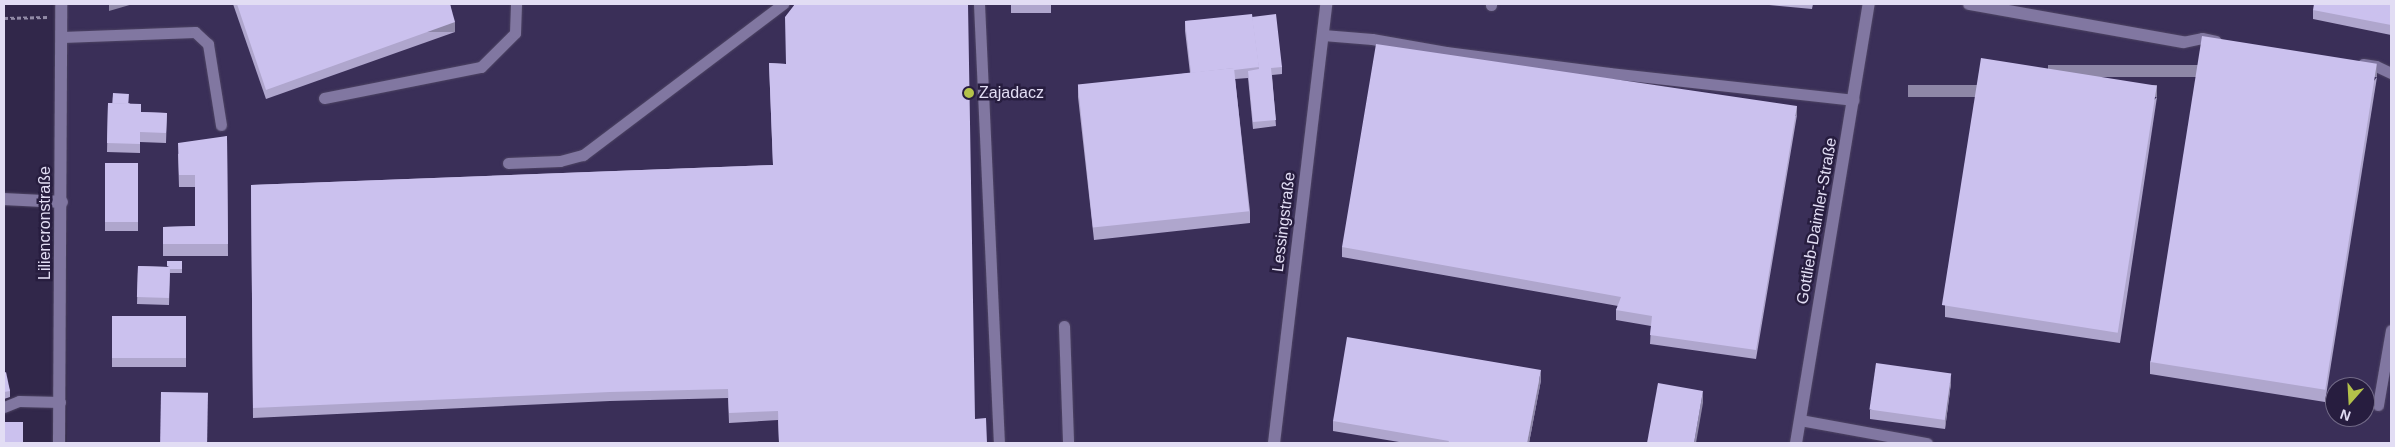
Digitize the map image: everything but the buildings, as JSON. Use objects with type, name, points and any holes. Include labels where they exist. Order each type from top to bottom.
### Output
[{"type":"street","name":"Liliencronstraße","points":[[59,443],[62,202],[61,4]]},
{"type":"street","name":"Lessingstraße","points":[[1274,443],[1326,4]]},
{"type":"street","name":"Gottlieb-Daimler-Straße","points":[[1796,443],[1869,4]]},
{"type":"street","points":[[1969,4],[2183,42]]},
{"type":"street","points":[[4,199],[62,202]]},
{"type":"lane","points":[[324,98],[481,68],[515,33],[516,4]]},
{"type":"lane","points":[[508,162],[560,161],[583,155],[783,4]]},
{"type":"lane","points":[[979,4],[999,443]]},
{"type":"lane","points":[[62,37],[195,32],[208,44],[221,125]]},
{"type":"lane","points":[[1323,35],[1372,39],[1446,52],[1610,73],[1854,100]]},
{"type":"lane","points":[[2183,42],[2202,38],[2231,43]]},
{"type":"lane","points":[[2347,62],[2376,66],[2391,73]]},
{"type":"lane","points":[[1064,326],[1068,443]]},
{"type":"lane","points":[[2378,405],[2391,330]]},
{"type":"lane","points":[[4,406],[19,401],[60,402]]},
{"type":"lane","points":[[1800,420],[1927,443]]},
{"type":"path","points":[[4,18],[62,17]]},
{"type":"shaded area","points":[[68,4],[2391,4],[2391,443],[67,443]]},
{"type":"place","name":"Zajadacz","points":[[969,93]]}]
